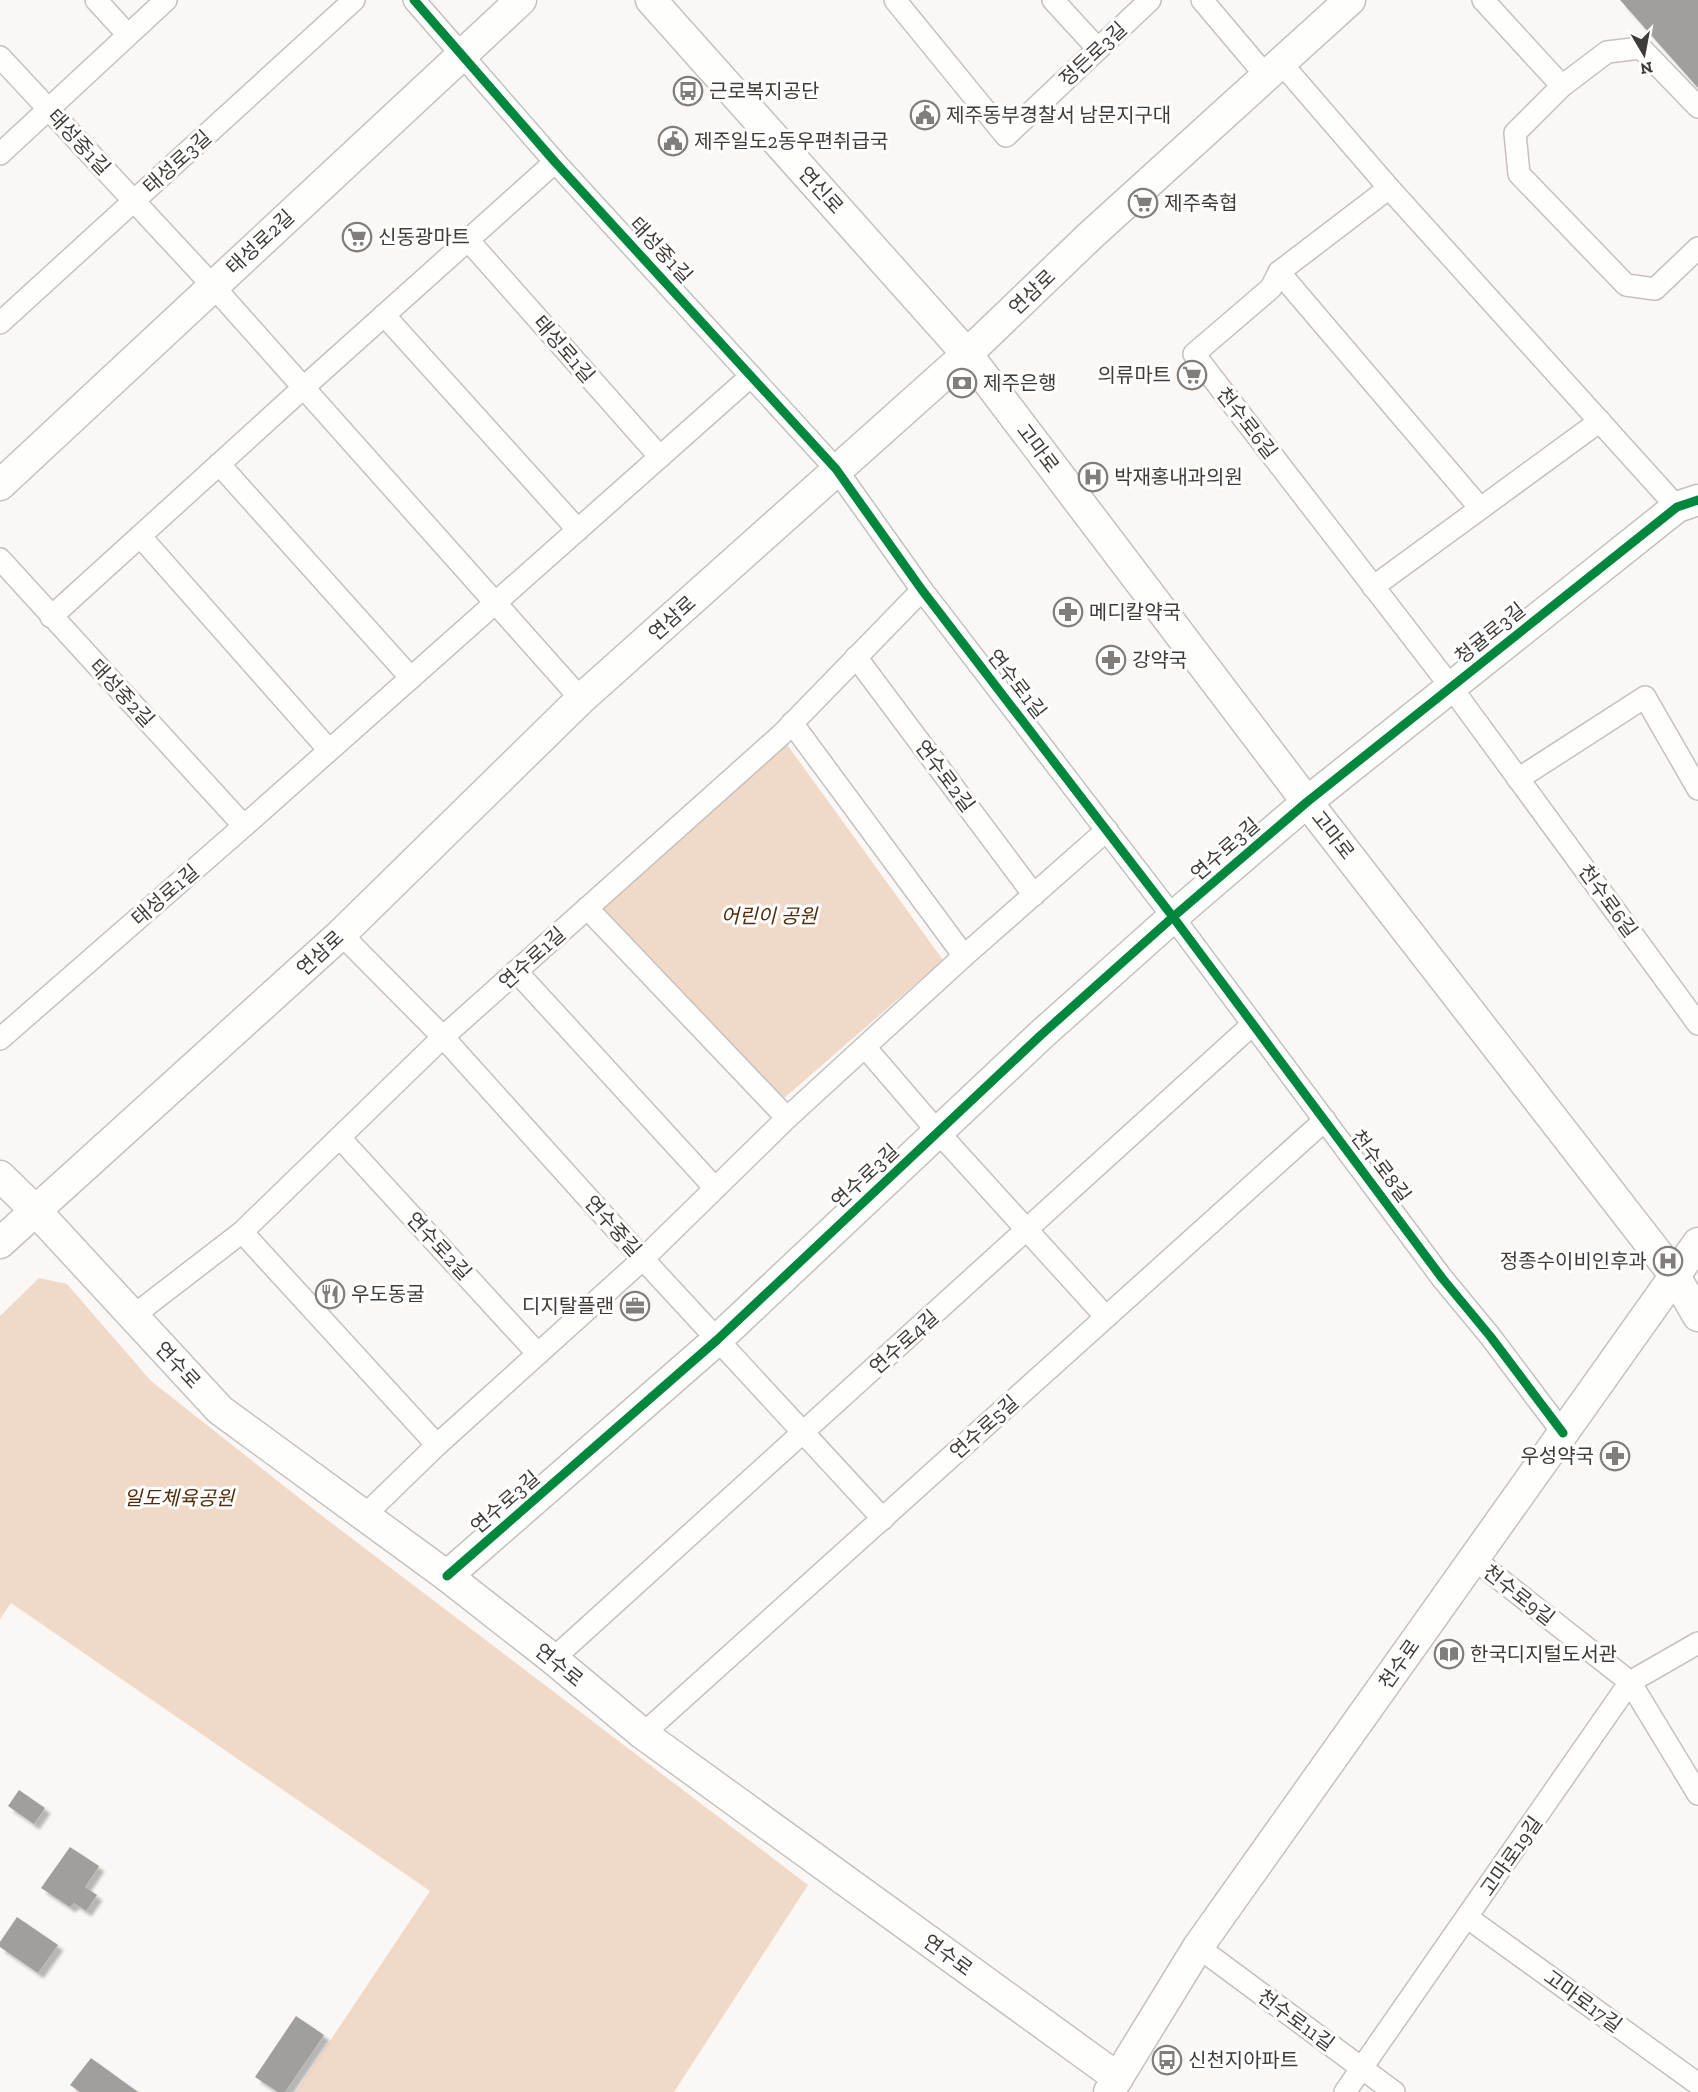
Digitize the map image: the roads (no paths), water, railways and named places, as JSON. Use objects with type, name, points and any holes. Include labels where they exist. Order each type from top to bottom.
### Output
[{"type":"street","points":[[96,0],[128,35]]},
{"type":"street","points":[[0,154],[166,0]]},
{"type":"street","name":"태성로3길","points":[[0,323],[354,0]]},
{"type":"street","name":"태성중1길","points":[[414,0],[555,162],[836,469]]},
{"type":"street","name":"태성로2길","points":[[0,485],[521,0]]},
{"type":"street","name":"연신로","points":[[651,0],[967,354]]},
{"type":"street","name":"정든로3길","points":[[895,0],[1006,136],[1150,0]]},
{"type":"street","points":[[1053,0],[1098,49]]},
{"type":"street","points":[[1202,0],[1389,188]]},
{"type":"street","name":"연삼로","points":[[0,1243],[341,934],[581,699],[967,354],[1092,235],[1350,0]]},
{"type":"street","points":[[1483,0],[1562,86]]},
{"type":"street","points":[[1698,107],[1641,48],[1606,52],[1562,86],[1515,134],[1519,174],[1626,285],[1655,289],[1698,248]]},
{"type":"street","name":"태성중1길","points":[[0,57],[213,286],[581,699]]},
{"type":"street","points":[[51,617],[555,162]]},
{"type":"street","name":"천수로6길","points":[[1389,188],[1279,272],[1271,288],[1194,354],[1451,687],[1698,1023]]},
{"type":"street","name":"청귤로3길","points":[[1307,802],[1687,503],[1600,422],[1389,188]]},
{"type":"street","name":"태성로1길","points":[[468,240],[660,457]]},
{"type":"street","points":[[1279,272],[1480,508]]},
{"type":"street","points":[[384,315],[578,530]]},
{"type":"street","name":"고마로","points":[[967,354],[1307,802],[1675,1276],[1698,1316]]},
{"type":"street","name":"태성로1길","points":[[0,1039],[244,826],[751,376]]},
{"type":"street","points":[[1373,587],[1600,422]]},
{"type":"street","points":[[219,464],[411,678]]},
{"type":"street","name":"연수로1길","points":[[836,469],[922,590],[1173,917]]},
{"type":"street","points":[[140,536],[329,750]]},
{"type":"street","name":"태성중2길","points":[[0,559],[244,826]]},
{"type":"street","name":"연수로1길","points":[[133,1316],[242,1232],[443,1037],[792,723],[922,590]]},
{"type":"street","name":"연수로2길","points":[[856,657],[1034,895]]},
{"type":"street","points":[[1518,779],[1645,697],[1698,789]]},
{"type":"street","points":[[792,723],[964,956]]},
{"type":"street","name":"연수로3길","points":[[447,1576],[717,1340],[1041,1035],[1307,802]]},
{"type":"street","points":[[365,1515],[437,1445],[643,1259],[787,1118],[964,956],[1107,830]]},
{"type":"street","points":[[586,908],[787,1118]]},
{"type":"street","name":"천수로8길","points":[[1173,917],[1442,1278],[1490,1336],[1563,1433]]},
{"type":"street","name":"연수중길","points":[[341,934],[443,1037],[643,1259],[883,1519]]},
{"type":"street","points":[[516,971],[715,1188]]},
{"type":"street","name":"연수로4길","points":[[553,1659],[1254,1024]]},
{"type":"street","points":[[865,1047],[938,1132],[1106,1317]]},
{"type":"street","name":"연수로5길","points":[[643,1734],[1325,1120]]},
{"type":"street","name":"연수로2길","points":[[340,1138],[538,1354]]},
{"type":"street","name":"연수로","points":[[0,1176],[36,1211],[220,1410],[447,1576],[553,1659],[643,1734],[1113,2085]]},
{"type":"street","points":[[242,1232],[437,1445]]},
{"type":"street","name":"천수로","points":[[1113,2085],[1198,1947],[1698,1243]]},
{"type":"street","name":"천수로9길","points":[[1474,1559],[1630,1682],[1698,1794]]},
{"type":"street","name":"고마로19길","points":[[1345,2092],[1630,1682],[1698,1643]]},
{"type":"street","name":"고마로17길","points":[[1468,1918],[1698,2084]]},
{"type":"street","name":"천수로11길","points":[[1198,1947],[1394,2092]]},
{"type":"place","name":"근로복지공단","points":[[688,91]]},
{"type":"place","name":"제주동부경찰서 남문지구대","points":[[925,115]]},
{"type":"place","name":"제주일도2동우편취급국","points":[[673,141]]},
{"type":"place","name":"제주축협","points":[[1143,203]]},
{"type":"place","name":"신동광마트","points":[[357,237]]},
{"type":"place","name":"의류마트","points":[[1192,375]]},
{"type":"place","name":"제주은행","points":[[962,383]]},
{"type":"place","name":"박재홍내과의원","points":[[1093,477]]},
{"type":"place","name":"메디칼약국","points":[[1068,612]]},
{"type":"place","name":"강약국","points":[[1111,660]]},
{"type":"place","name":"정종수이비인후과","points":[[1668,1261]]},
{"type":"place","name":"우도동굴","points":[[330,1294]]},
{"type":"place","name":"디지탈플랜","points":[[635,1306]]},
{"type":"place","name":"우성약국","points":[[1615,1456]]},
{"type":"place","name":"한국디지털도서관","points":[[1449,1654]]},
{"type":"place","name":"신천지아파트","points":[[1167,2060]]},
{"type":"park label","name":"어린이 공원","points":[[769,916]]},
{"type":"park label","name":"일도체육공원","points":[[179,1498]]}]
